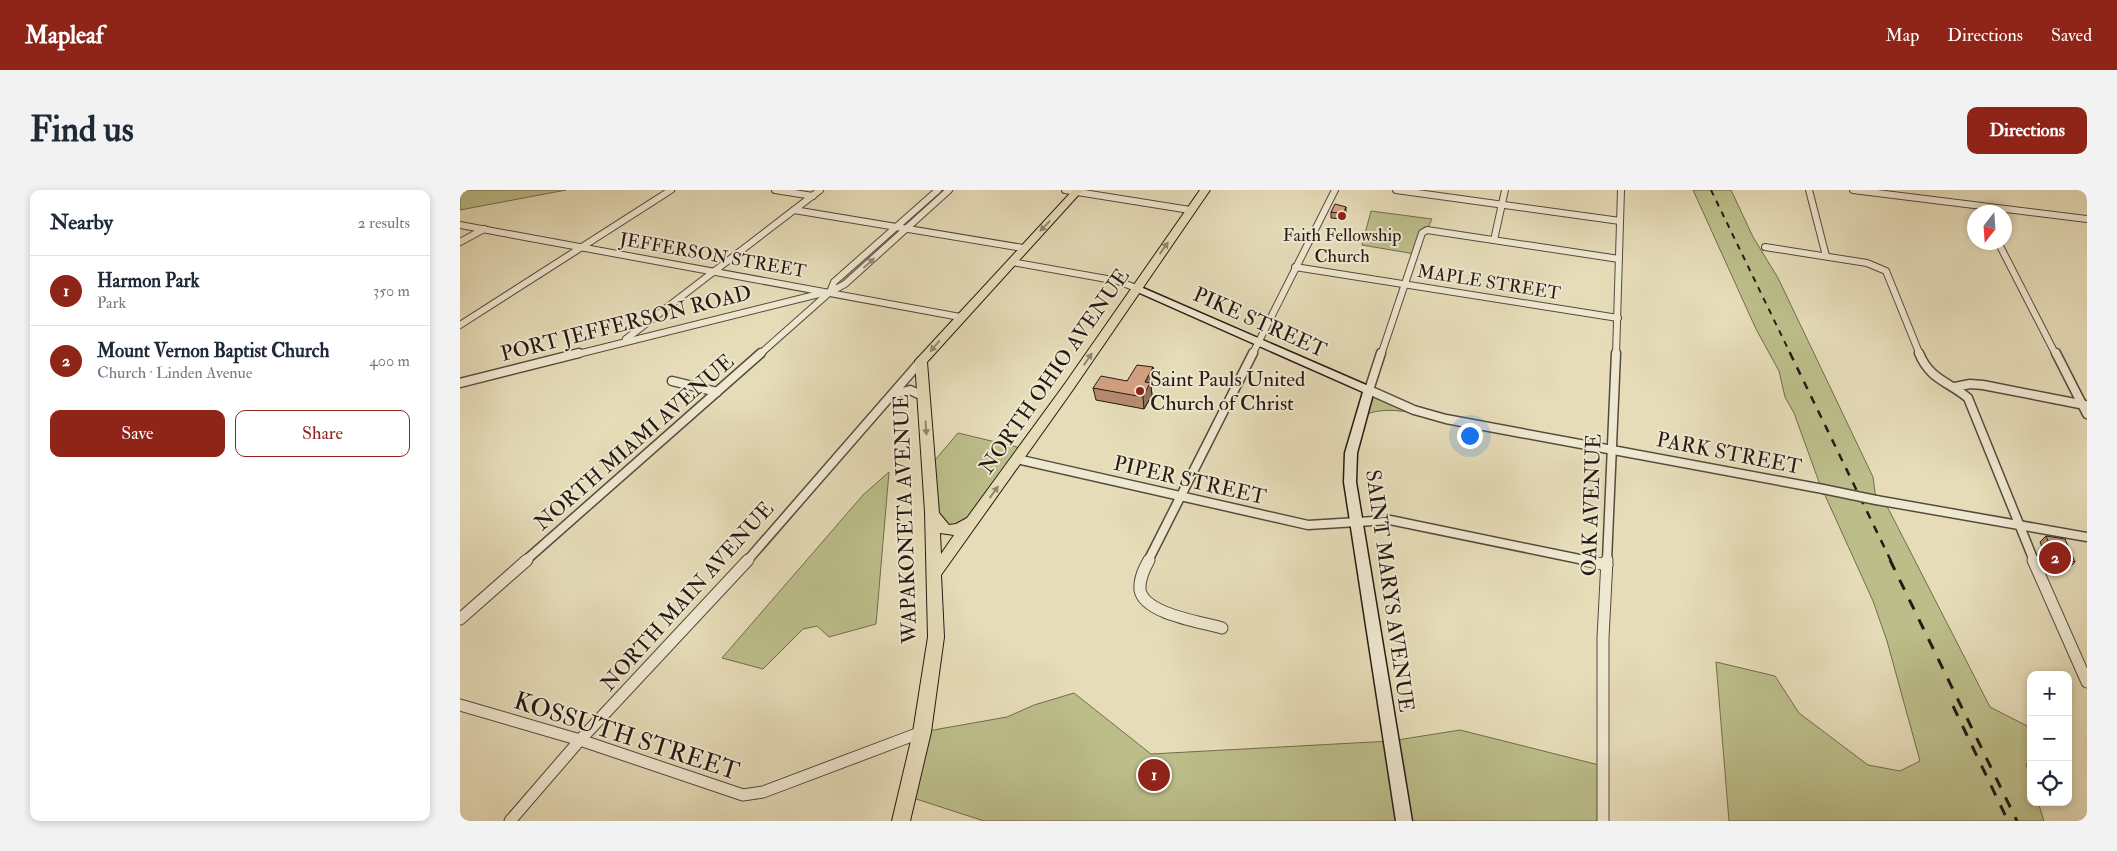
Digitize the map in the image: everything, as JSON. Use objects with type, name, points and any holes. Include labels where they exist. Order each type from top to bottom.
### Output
[{"type":"main road","name":"NORTH OHIO AVENUE","points":[[934,574],[1017,459],[1205,190]]},
{"type":"main road","name":"NORTH MAIN AVENUE","points":[[921,361],[1077,191]]},
{"type":"main road","name":"PIKE STREET","points":[[1136,288],[1368,390]]},
{"type":"main road","name":"WAPAKONETA AVENUE","points":[[901,821],[922,732],[936,637],[932,512],[921,361]]},
{"type":"main road","name":"SAINT MARYS AVENUE","points":[[1368,390],[1351,453],[1350,482],[1404,821]]},
{"type":"main road","points":[[932,512],[936,523],[945,531],[958,530],[974,519]]},
{"type":"street","points":[[460,325],[671,190]]},
{"type":"street","points":[[775,190],[813,196]]},
{"type":"street","points":[[623,342],[820,190]]},
{"type":"street","name":"NORTH MIAMI AVENUE","points":[[830,292],[834,282],[938,190]]},
{"type":"street","name":"NORTH MIAMI AVENUE","points":[[460,619],[830,292],[845,284],[949,190]]},
{"type":"street","points":[[1065,190],[1190,210]]},
{"type":"street","points":[[1222,628],[1157,609],[1144,601],[1139,588],[1143,572],[1335,190]]},
{"type":"street","points":[[1396,190],[1620,221]]},
{"type":"street","points":[[1494,240],[1505,190]]},
{"type":"street","name":"OAK AVENUE","points":[[1603,821],[1603,638],[1610,448],[1618,318],[1621,190]]},
{"type":"street","points":[[1810,190],[1826,256]]},
{"type":"street","points":[[1857,190],[1978,205]]},
{"type":"street","points":[[2012,209],[2087,219]]},
{"type":"street","points":[[794,210],[1023,248]]},
{"type":"street","name":"JEFFERSON STREET","points":[[460,225],[584,246],[960,317]]},
{"type":"street","points":[[460,242],[484,229]]},
{"type":"street","points":[[1428,230],[1619,259]]},
{"type":"street","name":"SAINT MARYS AVENUE","points":[[1368,390],[1420,237],[1422,233],[1428,230]]},
{"type":"street","points":[[1765,247],[1866,263],[1882,268],[1890,277],[1925,367],[1937,379],[1955,387],[1968,398],[2018,525],[2087,682]]},
{"type":"street","points":[[2002,250],[2085,405],[2087,414]]},
{"type":"street","points":[[1012,262],[1118,281],[1136,288]]},
{"type":"street","name":"MAPLE STREET","points":[[1295,267],[1618,318]]},
{"type":"street","name":"PORT JEFFERSON ROAD","points":[[460,383],[799,298],[830,292]]},
{"type":"street","name":"NORTH MAIN AVENUE","points":[[510,821],[580,740],[746,562],[921,361]]},
{"type":"street","points":[[672,381],[717,392]]},
{"type":"street","points":[[1955,387],[1970,384],[1982,385],[2085,405]]},
{"type":"street","points":[[891,396],[902,390],[910,389],[917,391],[923,396]]},
{"type":"street","name":"PARK STREET","points":[[1368,390],[1414,410],[1446,419],[2087,538]]},
{"type":"street","name":"PIPER STREET","points":[[1017,459],[1308,525],[1390,520],[1607,565]]},
{"type":"street","name":"KOSSUTH STREET","points":[[460,705],[580,740],[743,794],[763,792],[922,732]]},
{"type":"green space","points":[[460,190],[566,190],[460,210]]},
{"type":"green space","points":[[938,190],[949,190],[845,284],[830,292],[834,282]]},
{"type":"green space","points":[[1693,190],[1731,190],[1753,237],[1778,278],[1873,477],[1876,500],[1884,501],[1990,707],[2027,726],[2027,806],[2039,806],[2044,821],[1729,821],[1716,662],[1775,676],[1799,713],[1868,765],[1900,771],[1920,761],[1887,641],[1873,601],[1819,482],[1794,413],[1785,397],[1779,371],[1756,329]]},
{"type":"green space","points":[[1371,211],[1432,219],[1427,230],[1422,233],[1415,254],[1362,245]]},
{"type":"green space","points":[[1369,390],[1446,419],[1391,410],[1370,413],[1361,417]]},
{"type":"green space","points":[[958,433],[1025,449],[964,527],[940,528],[929,467]]},
{"type":"green space","points":[[889,472],[876,624],[829,637],[817,626],[803,629],[763,669],[722,658],[863,495]]},
{"type":"green space","points":[[1074,693],[1151,754],[1391,741],[1460,730],[1603,766],[1603,821],[984,821],[907,796],[922,732],[1007,717],[1034,705]]},
{"type":"building","points":[[1335,204],[1346,207],[1343,214],[1331,212]]},
{"type":"building","points":[[1137,365],[1153,367],[1145,382],[1150,383],[1143,397],[1093,388],[1101,376],[1127,381]]},
{"type":"building","points":[[2046,536],[2065,539],[2075,562],[2055,558]]},
{"type":"railway","points":[[1711,190],[1791,355]]},
{"type":"railway","points":[[1790,353],[1891,561]]},
{"type":"railway","points":[[1890,560],[2017,821]]},
{"type":"railway","points":[[1953,706],[2008,821]]},
{"type":"place","name":"Faith Fellowship Church","points":[[1342,216]]},
{"type":"place","name":"Saint Pauls United Church of Christ","points":[[1140,391]]},
{"type":"place","name":"Mount Vernon Baptist Church","points":[[2055,558]]},
{"type":"place","name":"Harmon Park","points":[[1154,775]]}]
